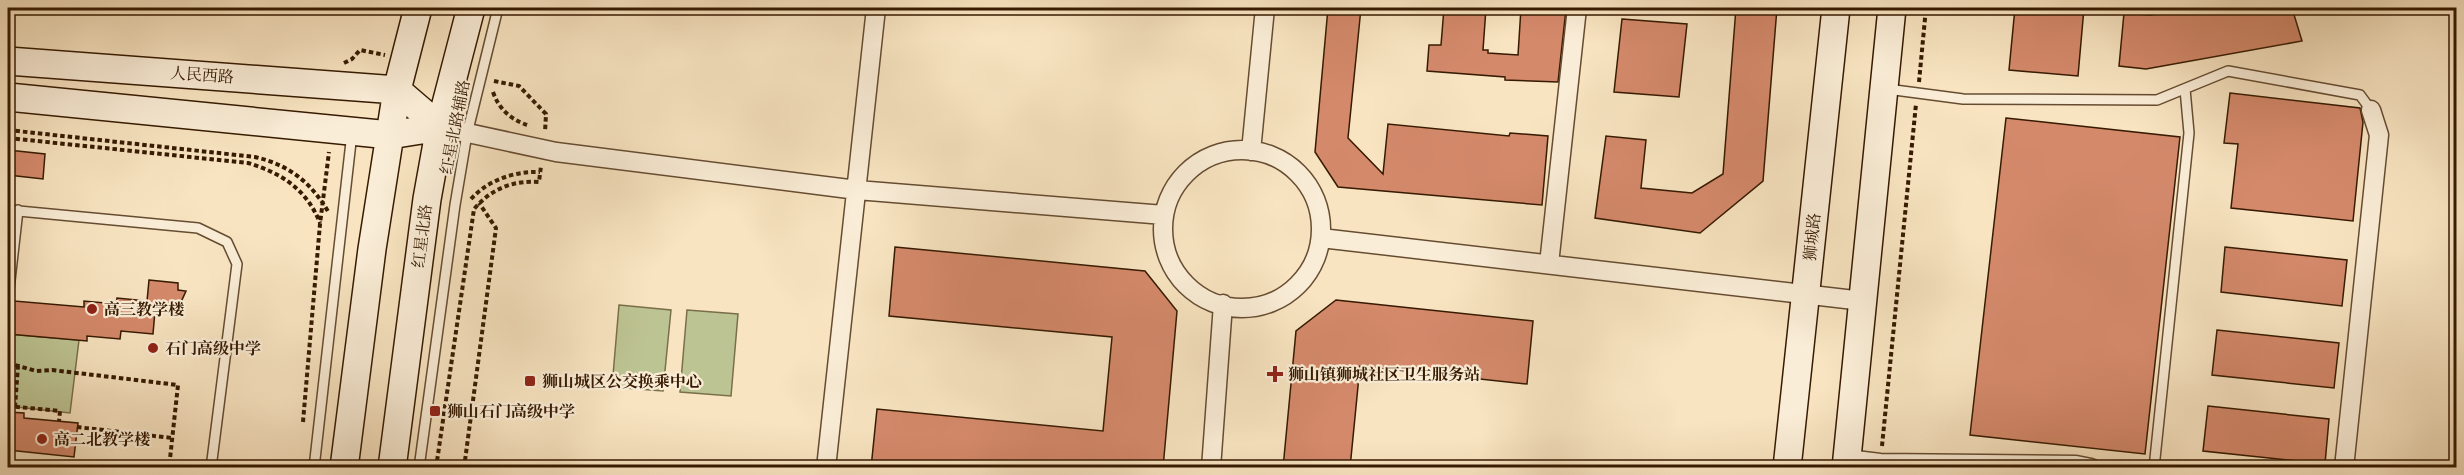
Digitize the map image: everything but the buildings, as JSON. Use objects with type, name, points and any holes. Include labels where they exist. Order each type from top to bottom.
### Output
[{"type":"street","points":[[344,468],[372,249],[390,135],[398,90],[418,8]]},
{"type":"street","name":"红星北路","points":[[392,468],[427,199],[440,127],[471,8]]},
{"type":"street","points":[[826,468],[876,8]]},
{"type":"street","points":[[1251,151],[1265,8]]},
{"type":"street","points":[[1549,264],[1577,8]]},
{"type":"street","name":"狮城路","points":[[1787,468],[1836,8]]},
{"type":"street","points":[[1892,8],[1847,463],[2076,465],[2091,468]]},
{"type":"street","name":"人民西路","points":[[8,61],[398,90]]},
{"type":"street","points":[[398,90],[440,127]]},
{"type":"street","points":[[8,97],[390,135],[440,127],[556,152],[857,190],[1164,215]]},
{"type":"street","points":[[2344,468],[2379,135],[2371,110]]},
{"type":"street","points":[[1243,150],[1251,151],[1265,153],[1289,165],[1309,185],[1320,210],[1321,238],[1314,264],[1297,286],[1286,295],[1260,306],[1233,307],[1206,299],[1184,283],[1173,268],[1164,243],[1164,215],[1174,189],[1191,168],[1215,155],[1243,150]]},
{"type":"street","points":[[1321,238],[1863,301]]},
{"type":"street","points":[[1211,468],[1223,304]]},
{"type":"lane","name":"红星北路辅路","points":[[419,468],[467,134],[498,8]]},
{"type":"lane","points":[[1884,89],[1963,99],[2157,100],[2228,71],[2360,95],[2371,110]]},
{"type":"lane","points":[[2154,468],[2190,133],[2185,89]]},
{"type":"lane","points":[[314,468],[352,131]]},
{"type":"lane","points":[[8,210],[198,228],[227,242],[237,264],[211,468]]},
{"type":"lane","points":[[8,298],[18,210]]},
{"type":"path","points":[[1880,463],[1926,8]]},
{"type":"path","points":[[340,66],[352,59],[360,50]]},
{"type":"path","points":[[491,80],[519,86],[546,114],[545,129],[524,124],[509,117],[494,94],[491,80]]},
{"type":"path","points":[[8,130],[255,157],[274,162],[303,179],[323,202],[302,433]]},
{"type":"path","points":[[8,138],[248,163],[264,168],[292,183],[310,201],[320,224]]},
{"type":"path","points":[[436,468],[474,209],[479,202],[507,185],[539,182],[540,172],[520,173],[501,178],[484,187],[469,201]]},
{"type":"path","points":[[464,468],[496,228],[479,202]]},
{"type":"path","points":[[8,363],[36,371],[52,370],[178,385],[169,468]]},
{"type":"path","points":[[15,406],[18,393],[18,366]]},
{"type":"path","points":[[8,406],[60,411],[59,421]]},
{"type":"path","points":[[77,427],[172,438]]},
{"type":"green space","points":[[619,305],[671,310],[663,391],[612,387]]},
{"type":"green space","points":[[687,310],[738,314],[731,396],[680,392]]},
{"type":"green space","points":[[8,334],[79,340],[70,413],[8,406]]},
{"type":"place","name":"高三教学楼","points":[[92,309]]},
{"type":"place","name":"石门高级中学","points":[[153,348]]},
{"type":"place","name":"狮山镇狮城社区卫生服务站","points":[[1275,374]]},
{"type":"place","name":"狮山城区公交换乘中心","points":[[530,381]]},
{"type":"place","name":"狮山石门高级中学","points":[[435,411]]},
{"type":"place","name":"高二北教学楼","points":[[42,439]]}]
